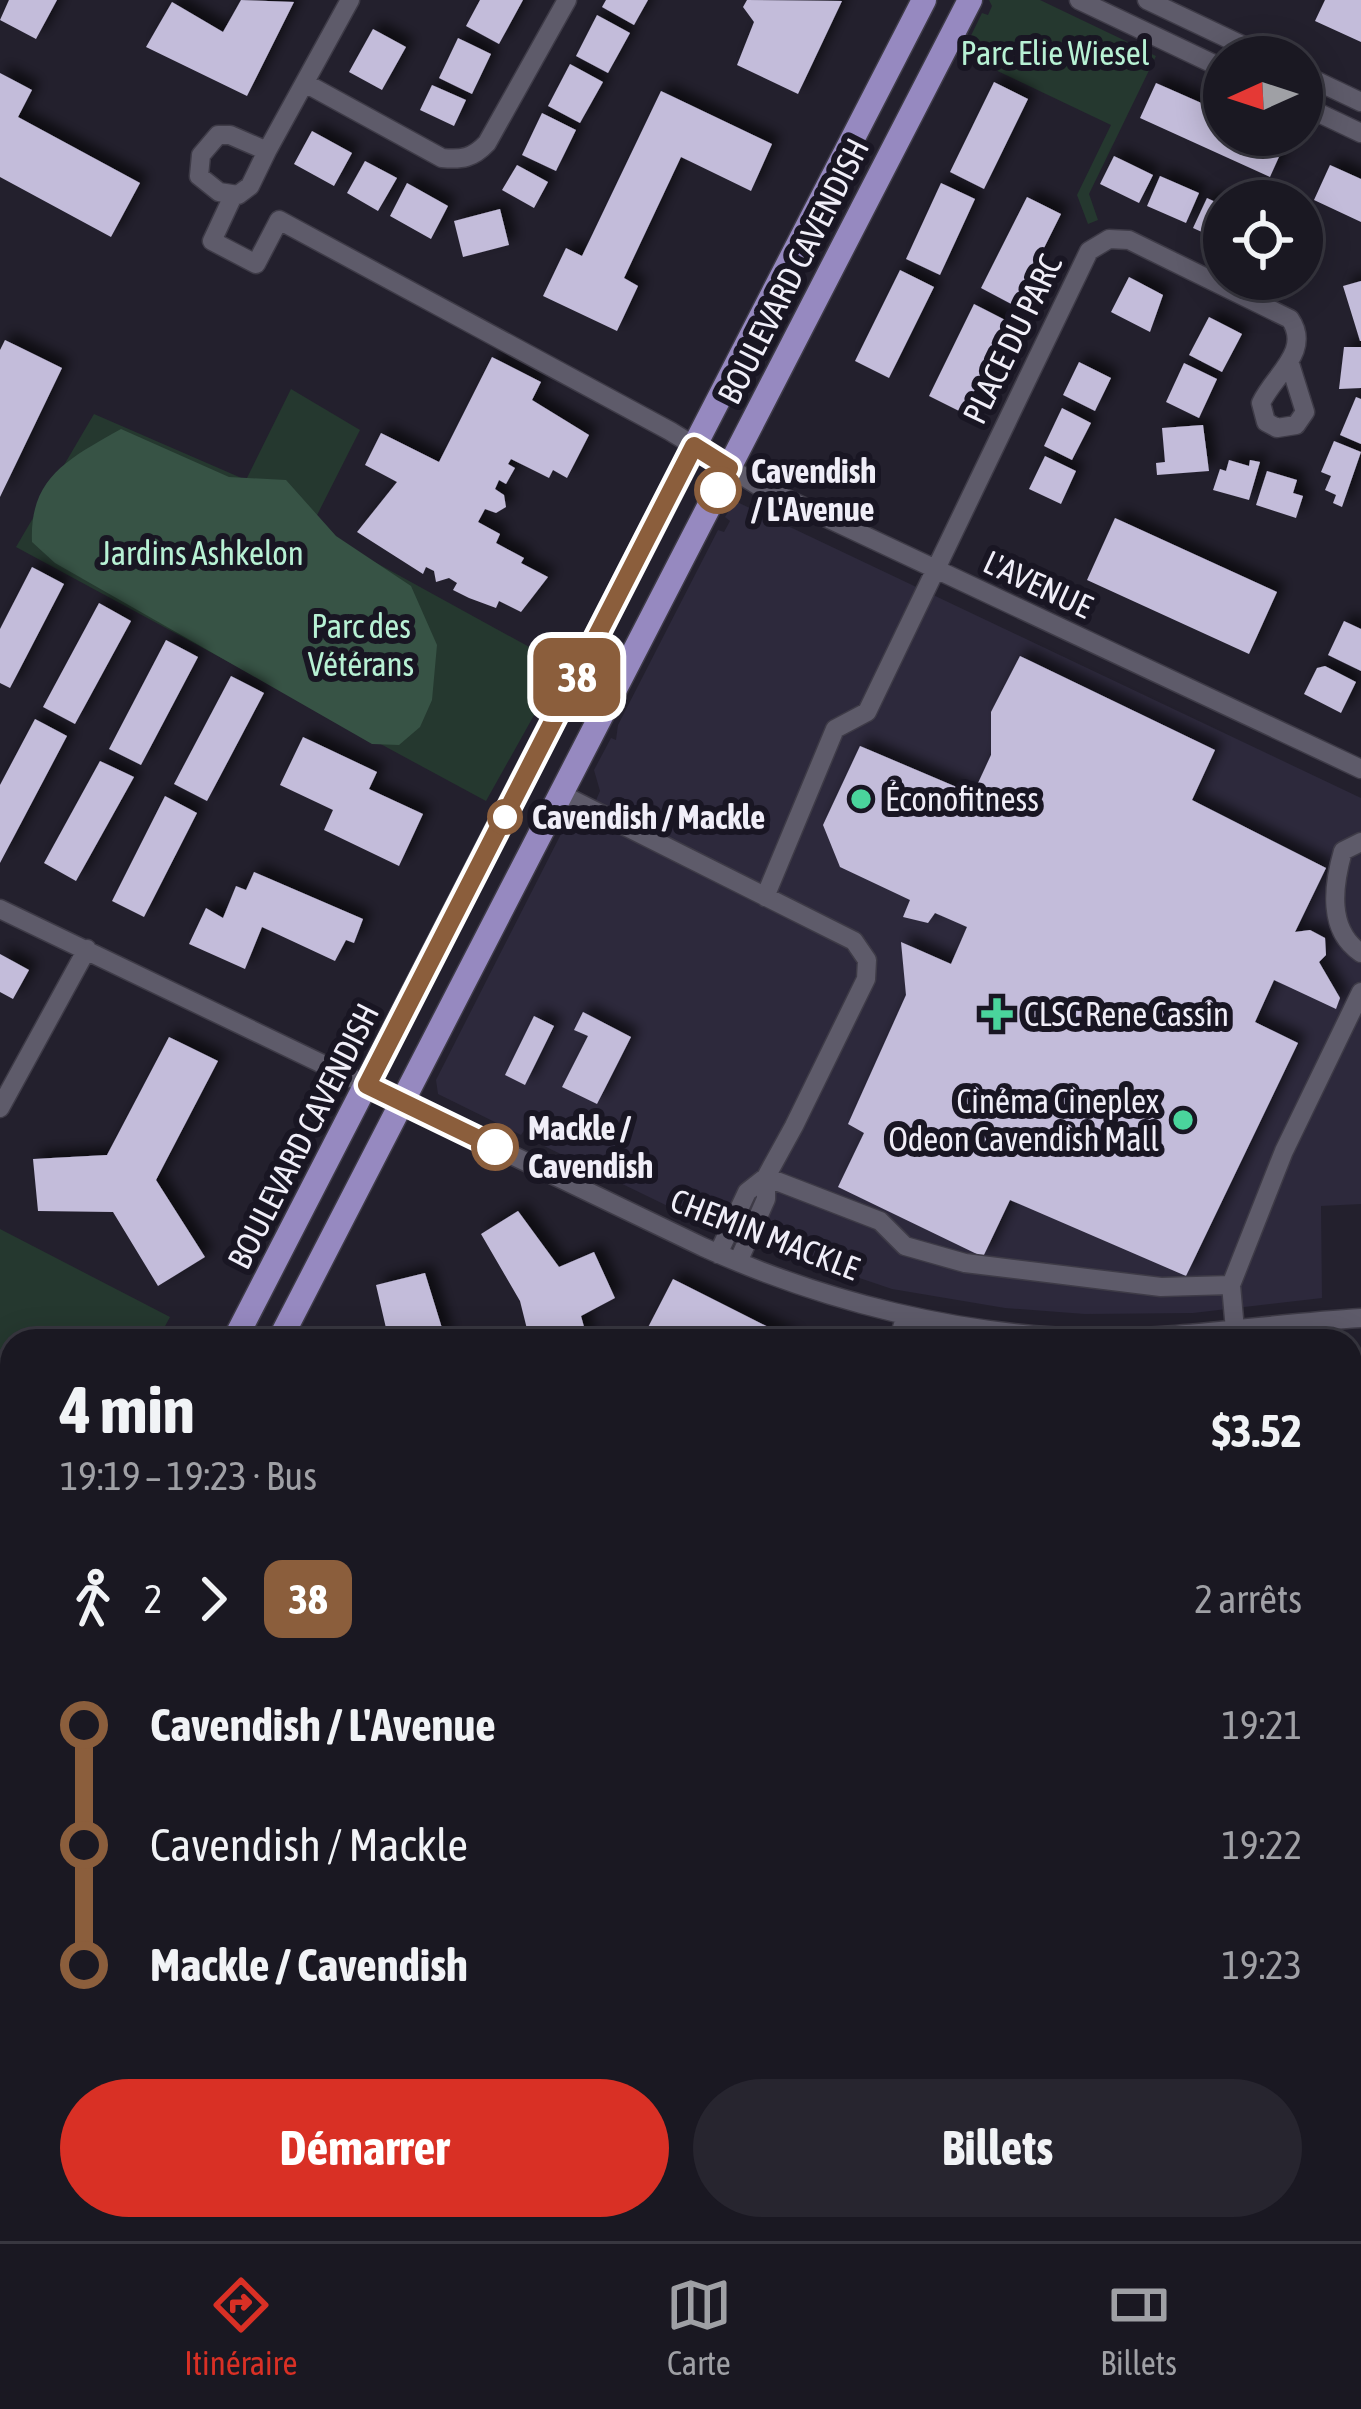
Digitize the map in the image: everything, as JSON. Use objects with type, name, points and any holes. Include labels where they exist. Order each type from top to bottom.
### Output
[{"type":"main road","name":"BOULEVARD CAVENDISH","points":[[240,1329],[924,0]]},
{"type":"main road","name":"BOULEVARD CAVENDISH","points":[[285,1329],[970,0]]},
{"type":"street","points":[[267,152],[225,134],[206,145],[199,176],[208,186],[233,196],[250,186],[350,0]]},
{"type":"street","points":[[305,82],[442,158],[460,160],[477,154],[487,142],[567,0]]},
{"type":"street","points":[[1078,0],[1203,59]]},
{"type":"street","points":[[1148,0],[1223,36]]},
{"type":"street","points":[[1323,84],[1361,102]]},
{"type":"street","points":[[1323,115],[1361,133]]},
{"type":"street","name":"L'AVENUE","points":[[233,196],[212,241],[256,264],[279,220],[729,468],[1361,769]]},
{"type":"street","name":"PLACE DU PARC","points":[[935,570],[1079,265],[1097,244],[1129,240],[1282,313],[1297,331],[1291,364]]},
{"type":"street","points":[[765,897],[835,729],[867,712],[935,570]]},
{"type":"street","points":[[561,794],[854,941],[867,960],[866,979],[766,1177],[747,1192],[718,1254]]},
{"type":"street","points":[[1361,842],[1343,851],[1333,884],[1347,942],[1361,953]]},
{"type":"street","name":"CHEMIN MACKLE","points":[[0,908],[718,1254],[822,1293],[906,1315],[993,1329]]},
{"type":"street","points":[[0,1108],[87,950]]},
{"type":"street","points":[[1235,1329],[1231,1285],[1284,1151],[1361,992]]},
{"type":"street","points":[[738,1262],[766,1199],[766,1177]]},
{"type":"street","points":[[766,1177],[880,1221],[905,1246],[965,1263],[1161,1287],[1204,1290],[1231,1285]]},
{"type":"street","points":[[902,1329],[906,1315]]},
{"type":"street","name":"CHEMIN MACKLE","points":[[1246,1329],[1361,1318]]},
{"type":"shaded area","points":[[735,501],[1361,798],[1361,1204],[1321,1206],[1322,1298],[1193,1313],[1085,1314],[1005,1308],[892,1289],[717,1230],[538,1143],[525,1129],[521,1135],[438,1094],[436,1080],[561,834],[585,826],[600,791],[594,770],[611,738],[616,740],[618,725],[718,530],[724,532],[730,521],[725,517]]},
{"type":"green space","name":"Parc Elie Wiesel","points":[[989,0],[1040,0],[1132,44],[1138,53],[1141,49],[1156,56],[1089,194],[1098,220],[1088,224],[1077,195],[1111,125],[962,54],[982,13],[988,15]]},
{"type":"green space","points":[[291,389],[360,430],[311,527],[562,665],[486,801],[16,547],[94,414],[246,480]]},
{"type":"green space","points":[[121,429],[229,477],[286,480],[336,536],[411,586],[437,645],[432,700],[420,727],[399,745],[372,744],[55,563],[32,542],[37,501],[45,485],[70,460]]},
{"type":"green space","points":[[0,1229],[170,1317],[164,1329],[0,1329]]},
{"type":"building","points":[[9,0],[57,0],[36,39],[0,20]]},
{"type":"building","points":[[241,0],[294,2],[247,96],[146,47],[172,2],[223,32]]},
{"type":"building","points":[[480,0],[523,0],[499,44],[466,26]]},
{"type":"building","points":[[606,0],[648,0],[634,25],[602,7]]},
{"type":"building","points":[[747,0],[842,1],[798,94],[737,65],[754,22],[743,7]]},
{"type":"building","points":[[1325,0],[1361,0],[1361,42],[1315,21]]},
{"type":"building","points":[[597,15],[630,33],[608,73],[576,56]]},
{"type":"building","points":[[373,29],[406,47],[382,90],[349,72]]},
{"type":"building","points":[[458,38],[491,54],[472,94],[439,78]]},
{"type":"building","points":[[570,64],[603,82],[580,123],[548,106]]},
{"type":"building","points":[[0,73],[32,90],[18,117],[140,183],[111,237],[0,177]]},
{"type":"building","points":[[994,82],[1028,99],[984,189],[950,172]]},
{"type":"building","points":[[1156,83],[1203,104],[1203,147],[1140,118]]},
{"type":"building","points":[[432,85],[466,100],[454,126],[420,110]]},
{"type":"building","points":[[661,91],[772,144],[751,191],[681,157],[624,278],[638,286],[617,331],[543,296],[566,248],[582,256]]},
{"type":"building","points":[[542,113],[576,130],[556,171],[522,155]]},
{"type":"building","points":[[312,131],[352,153],[334,186],[294,164]]},
{"type":"building","points":[[1114,156],[1153,175],[1139,203],[1100,184]]},
{"type":"building","points":[[1224,156],[1279,156],[1270,177]]},
{"type":"building","points":[[365,161],[397,178],[378,211],[347,193]]},
{"type":"building","points":[[517,165],[548,182],[534,208],[502,190]]},
{"type":"building","points":[[1330,165],[1361,179],[1361,222],[1323,204],[1323,180]]},
{"type":"building","points":[[1160,176],[1199,193],[1186,223],[1147,206]]},
{"type":"building","points":[[407,183],[448,206],[431,239],[390,216]]},
{"type":"building","points":[[941,183],[975,199],[940,275],[906,259]]},
{"type":"building","points":[[1027,197],[1061,214],[1015,306],[981,288]]},
{"type":"building","points":[[1203,207],[1203,233],[1193,228]]},
{"type":"building","points":[[500,209],[509,245],[463,257],[454,221]]},
{"type":"building","points":[[900,270],[934,287],[889,378],[855,361]]},
{"type":"building","points":[[1129,277],[1163,295],[1150,332],[1111,312]]},
{"type":"building","points":[[1361,281],[1361,341],[1360,341],[1343,286]]},
{"type":"building","points":[[974,304],[1009,322],[963,413],[929,396]]},
{"type":"building","points":[[1209,317],[1242,334],[1222,372],[1189,355]]},
{"type":"building","points":[[5,340],[62,368],[0,497],[0,350]]},
{"type":"building","points":[[1344,347],[1361,347],[1361,388],[1339,389]]},
{"type":"building","points":[[492,357],[541,382],[532,400],[589,435],[567,478],[553,470],[549,478],[511,459],[508,464],[515,468],[506,484],[499,480],[495,489],[504,495],[506,507],[496,513],[485,509],[478,522],[500,534],[496,543],[524,558],[521,563],[548,577],[521,612],[499,601],[496,608],[469,598],[453,590],[457,583],[449,578],[436,582],[434,571],[426,567],[423,574],[357,532],[397,482],[365,465],[381,433],[439,462]]},
{"type":"building","points":[[1079,362],[1111,378],[1095,411],[1063,395]]},
{"type":"building","points":[[1184,363],[1217,379],[1199,418],[1166,402]]},
{"type":"building","points":[[1356,397],[1361,399],[1361,444],[1340,435]]},
{"type":"building","points":[[1062,408],[1091,423],[1072,460],[1044,446]]},
{"type":"building","points":[[1203,425],[1209,471],[1157,475],[1156,463],[1165,462],[1162,428]]},
{"type":"building","points":[[1334,441],[1361,452],[1342,507],[1333,503],[1336,495],[1325,490],[1331,476],[1321,472]]},
{"type":"building","points":[[1045,456],[1076,471],[1061,504],[1029,489]]},
{"type":"building","points":[[1229,460],[1249,466],[1250,460],[1260,462],[1249,500],[1213,490],[1220,469],[1226,471]]},
{"type":"building","points":[[1267,471],[1297,480],[1293,493],[1303,496],[1296,518],[1256,505]]},
{"type":"building","points":[[1115,518],[1277,592],[1249,654],[1087,580]]},
{"type":"building","points":[[32,567],[64,584],[10,688],[0,683],[0,629]]},
{"type":"building","points":[[99,603],[131,621],[75,724],[43,707]]},
{"type":"building","points":[[1344,621],[1361,629],[1361,671],[1328,655]]},
{"type":"building","points":[[166,640],[198,657],[141,765],[109,749]]},
{"type":"building","points":[[1020,656],[1215,750],[1192,800],[1326,868],[1295,932],[1310,930],[1325,938],[1326,955],[1319,962],[1340,998],[1336,1009],[1274,980],[1255,1022],[1298,1043],[1186,1276],[1010,1200],[983,1257],[838,1187],[864,1133],[848,1124],[906,995],[901,942],[951,964],[967,927],[935,913],[928,923],[903,917],[910,900],[840,867],[823,825],[860,746],[973,794],[991,755],[991,712]]},
{"type":"building","points":[[1325,666],[1356,682],[1341,713],[1304,694],[1317,668]]},
{"type":"building","points":[[231,676],[264,693],[207,801],[174,784]]},
{"type":"building","points":[[35,719],[67,736],[0,863],[0,785]]},
{"type":"building","points":[[303,737],[377,772],[369,789],[423,814],[399,866],[324,830],[333,810],[280,785]]},
{"type":"building","points":[[100,761],[134,777],[76,881],[44,863]]},
{"type":"building","points":[[165,796],[197,813],[144,917],[112,901]]},
{"type":"building","points":[[254,872],[363,919],[354,943],[346,940],[335,961],[262,927],[245,969],[189,944],[206,908],[223,918],[236,886],[246,890]]},
{"type":"building","points":[[0,954],[29,970],[13,999],[0,992]]},
{"type":"building","points":[[583,1012],[631,1037],[597,1104],[562,1087],[588,1036],[574,1030]]},
{"type":"building","points":[[534,1016],[554,1026],[525,1085],[505,1075]]},
{"type":"building","points":[[169,1037],[218,1061],[156,1180],[205,1257],[158,1286],[113,1212],[38,1211],[33,1159],[107,1155]]},
{"type":"building","points":[[518,1211],[559,1267],[594,1252],[615,1298],[581,1316],[585,1329],[527,1329],[520,1301],[481,1234]]},
{"type":"building","points":[[425,1273],[442,1329],[386,1329],[376,1285]]},
{"type":"building","points":[[673,1279],[772,1329],[647,1329]]},
{"type":"bus line","name":"38","points":[[495,1147],[367,1085],[694,446],[729,468],[718,490]]},
{"type":"place","name":"Cavendish / L'Avenue","points":[[718,490]]},
{"type":"place","name":"Éconofitness","points":[[861,799]]},
{"type":"place","name":"Cavendish / Mackle","points":[[505,817]]},
{"type":"place","name":"CLSC Rene Cassin","points":[[997,1014]]},
{"type":"place","name":"Cinéma Cineplex Odeon Cavendish Mall","points":[[1183,1120]]},
{"type":"place","name":"Mackle / Cavendish","points":[[495,1147]]},
{"type":"park label","name":"Jardins Ashkelon","points":[[202,553]]},
{"type":"park label","name":"Parc des Vétérans","points":[[361,645]]}]
